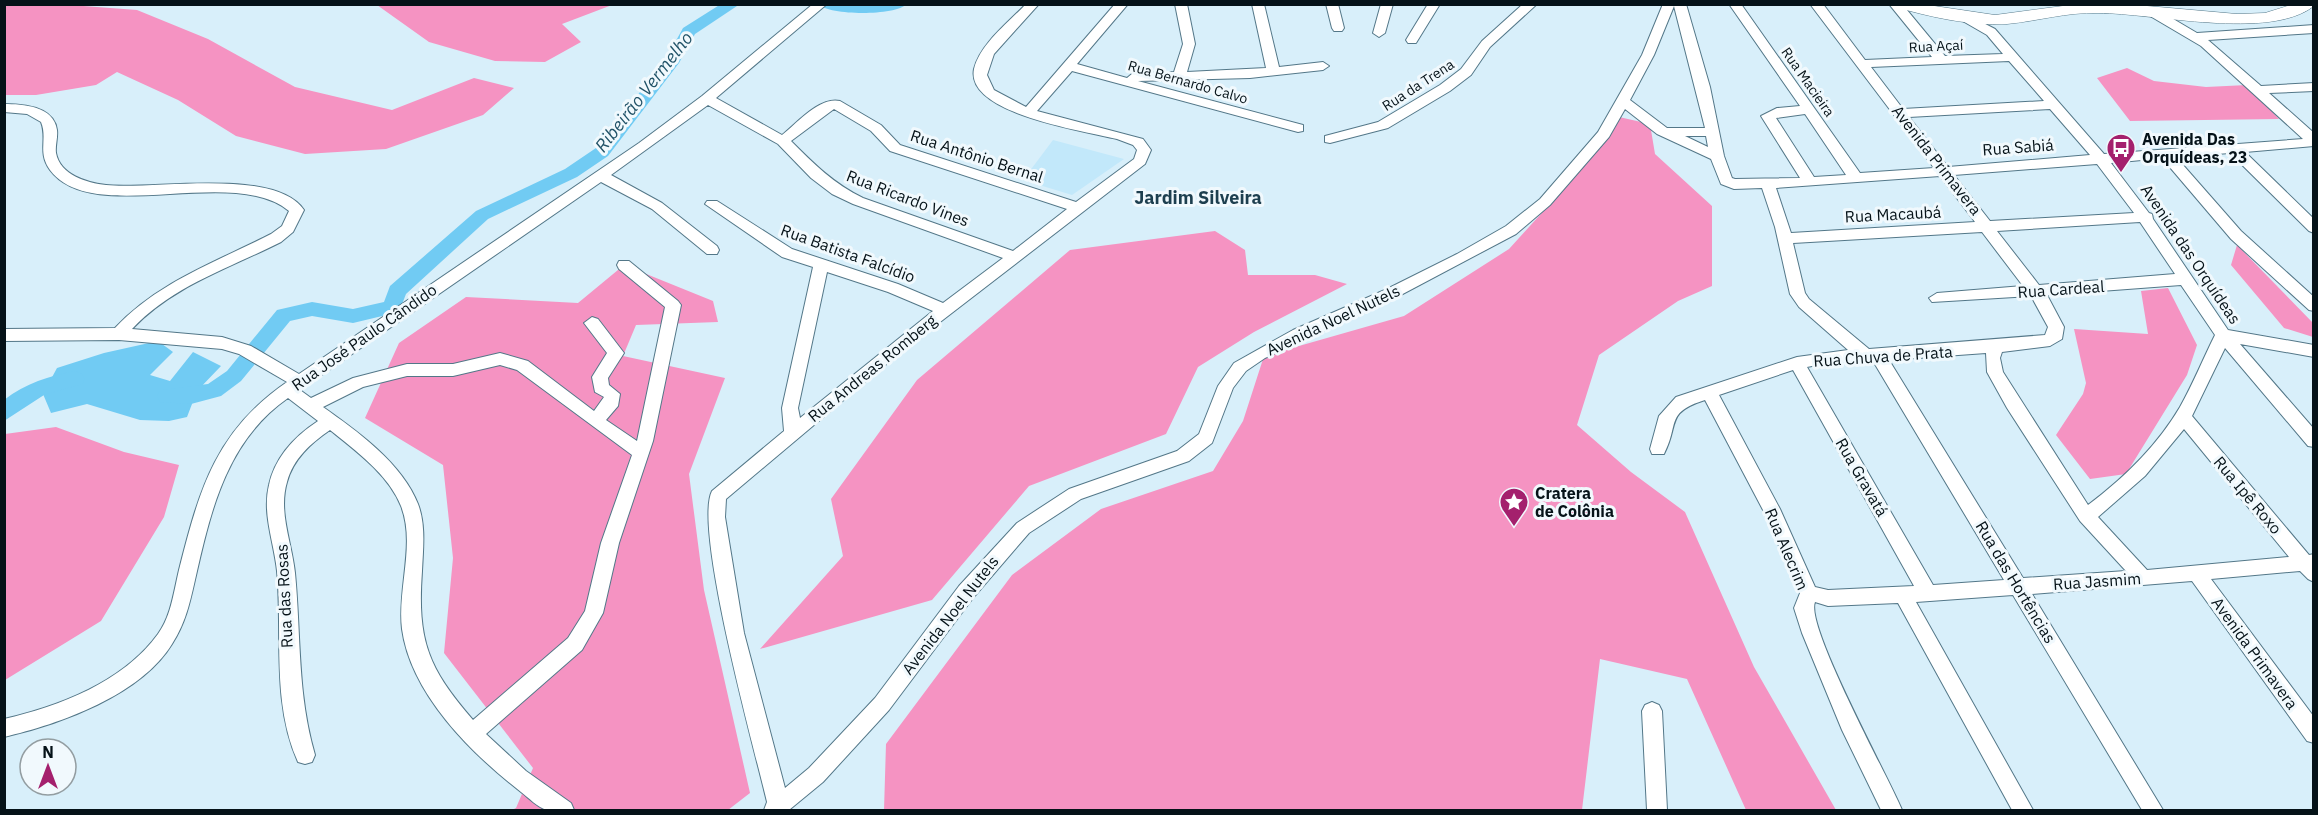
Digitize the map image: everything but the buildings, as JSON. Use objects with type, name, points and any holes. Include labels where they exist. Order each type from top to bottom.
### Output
[{"type":"main road","points":[[1900,4],[1960,16],[2009,19],[2072,9],[2149,10],[2235,18],[2283,15],[2307,4]]},
{"type":"street","name":"Rua José Paulo Cândido","points":[[4,728],[29,723],[101,692],[139,666],[160,645],[176,620],[213,477],[226,452],[250,419],[294,386],[601,176],[707,99],[821,4]]},
{"type":"street","points":[[1033,4],[983,61],[980,77],[989,93],[1029,112],[1122,4]]},
{"type":"street","points":[[1180,75],[1189,44],[1181,4]]},
{"type":"street","points":[[1258,4],[1273,70]]},
{"type":"street","points":[[1332,4],[1338,28]]},
{"type":"street","points":[[1379,33],[1387,4]]},
{"type":"street","points":[[1412,40],[1434,4]]},
{"type":"street","name":"Rua da Trena","points":[[1330,139],[1383,125],[1445,88],[1466,72],[1486,44],[1531,4]]},
{"type":"street","name":"Avenida Noel Nutels","points":[[777,809],[816,774],[882,704],[966,591],[1023,528],[1074,494],[1167,462],[1197,447],[1206,438],[1212,426],[1226,386],[1240,367],[1259,354],[1462,258],[1521,222],[1579,166],[1605,134],[1655,40],[1669,4]]},
{"type":"street","points":[[1680,4],[1717,156]]},
{"type":"street","name":"Rua Macieira","points":[[1735,4],[1856,178]]},
{"type":"street","name":"Avenida Primavera","points":[[1816,4],[1989,227],[2036,291],[2053,319]]},
{"type":"street","points":[[1895,4],[1941,60]]},
{"type":"street","points":[[2149,10],[2199,39],[2260,90],[2313,142]]},
{"type":"street","points":[[2179,13],[2199,39]]},
{"type":"street","points":[[1960,16],[1990,32],[2009,19]]},
{"type":"street","points":[[2235,18],[2240,33]]},
{"type":"street","points":[[2199,39],[2240,33],[2313,29]]},
{"type":"street","name":"Avenida das Orquídeas","points":[[1990,32],[2147,217],[2223,335],[2313,441]]},
{"type":"street","name":"Rua Açaí","points":[[1862,64],[2011,57]]},
{"type":"street","name":"Rua Bernardo Calvo","points":[[1069,66],[1298,128]]},
{"type":"street","points":[[1117,78],[1250,74],[1323,66]]},
{"type":"street","points":[[2260,90],[2313,87]]},
{"type":"street","name":"Rua Ricardo Vines","points":[[707,99],[783,141],[816,175],[847,196],[1015,257]]},
{"type":"street","points":[[1623,101],[1662,131],[1717,156]]},
{"type":"street","name":"Rua Antônio Bernal","points":[[783,141],[822,109],[835,104],[876,128],[895,148],[1078,208]]},
{"type":"street","points":[[1901,113],[2054,105]]},
{"type":"street","points":[[4,108],[31,111],[44,118],[50,129],[49,151],[52,162],[59,173],[80,185],[128,192],[220,188],[281,198],[293,204],[297,210],[288,229],[276,238],[170,289],[138,314],[118,334]]},
{"type":"street","points":[[1809,110],[1777,112],[1768,116],[1810,182]]},
{"type":"street","name":"Rua Andreas Romberg","points":[[777,809],[735,633],[716,517],[718,496],[944,310],[1140,161],[1144,150],[1138,142],[1029,112]]},
{"type":"street","points":[[1662,131],[1711,132]]},
{"type":"street","name":"Rua Sabiá","points":[[1717,156],[1726,181],[1740,185],[1768,185],[2313,142]]},
{"type":"street","points":[[2234,149],[2313,228]]},
{"type":"street","points":[[2166,154],[2236,235],[2313,306]]},
{"type":"street","points":[[601,176],[657,207],[712,250]]},
{"type":"street","points":[[1768,185],[1785,238],[1798,294],[1808,307],[1871,354]]},
{"type":"street","name":"Rua Batista Falcídio","points":[[712,204],[772,245],[893,288],[944,310]]},
{"type":"street","name":"Rua Macaubá","points":[[1785,238],[2147,217]]},
{"type":"street","points":[[793,432],[790,408],[821,264]]},
{"type":"street","points":[[473,733],[575,644],[594,613],[610,543],[640,453],[673,305],[624,265]]},
{"type":"street","name":"Rua Cardeal","points":[[1937,298],[2185,279]]},
{"type":"street","name":"Rua Chuva de Prata","points":[[1658,449],[1664,419],[1671,408],[1682,400],[1709,391],[1797,363],[1871,354],[1995,348],[2050,340],[2056,335],[2053,319]]},
{"type":"street","points":[[592,323],[616,352],[600,377],[601,388],[612,394],[612,402],[595,421]]},
{"type":"street","points":[[4,335],[118,334],[208,341],[245,350],[262,358],[294,386],[310,406],[358,443],[402,488],[413,509],[415,538],[411,610],[417,659],[453,713],[511,772],[564,810]]},
{"type":"street","points":[[2086,516],[2131,480],[2163,446],[2183,417],[2223,335],[2313,351]]},
{"type":"street","points":[[1995,348],[1992,358],[2000,382],[2086,516],[2143,578]]},
{"type":"street","name":"Rua das Hortências","points":[[1871,354],[2017,585],[2153,810]]},
{"type":"street","points":[[310,406],[359,382],[407,370],[453,370],[500,359],[522,365],[640,453]]},
{"type":"street","name":"Rua Gravatá","points":[[1797,363],[1927,592]]},
{"type":"street","name":"Rua Alecrim","points":[[1709,391],[1771,509],[1809,593],[1803,608],[1811,633],[1849,724],[1892,810]]},
{"type":"street","name":"Rua Ipê Roxo","points":[[2183,417],[2311,566]]},
{"type":"street","name":"Rua das Rosas","points":[[305,755],[290,703],[286,572],[275,497],[281,473],[288,458],[309,435],[330,421]]},
{"type":"street","name":"Rua Jasmim","points":[[1809,593],[1839,599],[2311,566]]},
{"type":"street","name":"Avenida Primavera","points":[[2196,573],[2313,734]]},
{"type":"street","points":[[1903,595],[2024,810]]},
{"type":"street","points":[[1652,711],[1657,810]]},
{"type":"shaded area","points":[[4,5],[70,5],[137,10],[208,39],[295,87],[392,110],[474,78],[514,88],[483,115],[386,149],[305,154],[236,136],[178,100],[117,72],[96,85],[36,95],[5,95]]},
{"type":"shaded area","points":[[377,5],[612,5],[562,24],[581,42],[545,62],[495,61],[429,42]]},
{"type":"shaded area","points":[[2127,68],[2154,81],[2206,87],[2247,85],[2279,119],[2130,121],[2097,78]]},
{"type":"shaded area","points":[[1619,117],[1650,124],[1655,154],[1712,206],[1712,286],[1678,301],[1599,355],[1577,425],[1631,472],[1685,512],[1754,667],[1836,810],[1746,810],[1687,679],[1600,659],[1582,810],[884,810],[886,744],[1012,575],[1101,509],[1213,471],[1243,421],[1264,356],[1404,316],[1509,249],[1549,205]]},
{"type":"shaded area","points":[[1053,140],[1124,159],[1072,195],[1023,180]]},
{"type":"shaded area","points":[[1215,231],[1245,250],[1248,275],[1315,275],[1347,284],[1254,332],[1198,367],[1166,434],[1029,486],[932,600],[760,649],[843,556],[831,499],[917,380],[1070,250]]},
{"type":"shaded area","points":[[2237,245],[2313,323],[2313,337],[2284,328],[2231,265]]},
{"type":"shaded area","points":[[624,265],[713,301],[718,322],[636,325],[623,356],[725,378],[689,474],[704,590],[750,793],[728,810],[512,810],[516,808],[533,768],[444,653],[453,558],[443,465],[365,418],[399,343],[466,297],[578,303]]},
{"type":"shaded area","points":[[2168,288],[2197,345],[2187,375],[2126,474],[2090,479],[2056,435],[2083,394],[2086,383],[2074,329],[2148,334],[2141,291]]},
{"type":"shaded area","points":[[56,427],[124,452],[179,465],[164,517],[101,621],[5,680],[5,434]]},
{"type":"water","points":[[158,341],[173,352],[150,375],[170,381],[193,352],[221,366],[197,391],[187,417],[169,421],[140,420],[87,404],[51,413],[43,394],[57,368],[104,353]]},
{"type":"waterway","name":"Ribeirão Vermelho","points":[[167,396],[191,396],[214,390],[234,376],[284,315],[312,309],[353,316],[392,307],[397,291],[482,215],[571,173],[602,152],[673,60],[689,31],[733,4]]},
{"type":"waterway","name":"Ribeirão Vermelho","points":[[825,4],[861,9],[900,4]]},
{"type":"waterway","name":"Ribeirão Vermelho","points":[[4,413],[36,390],[75,379]]},
{"type":"place","name":"Avenida Das Orquídeas, 23","points":[[2121,174]]},
{"type":"place","name":"Cratera de Colônia","points":[[1514,528]]},
{"type":"district","name":"Jardim Silveira","points":[[1198,198]]}]
